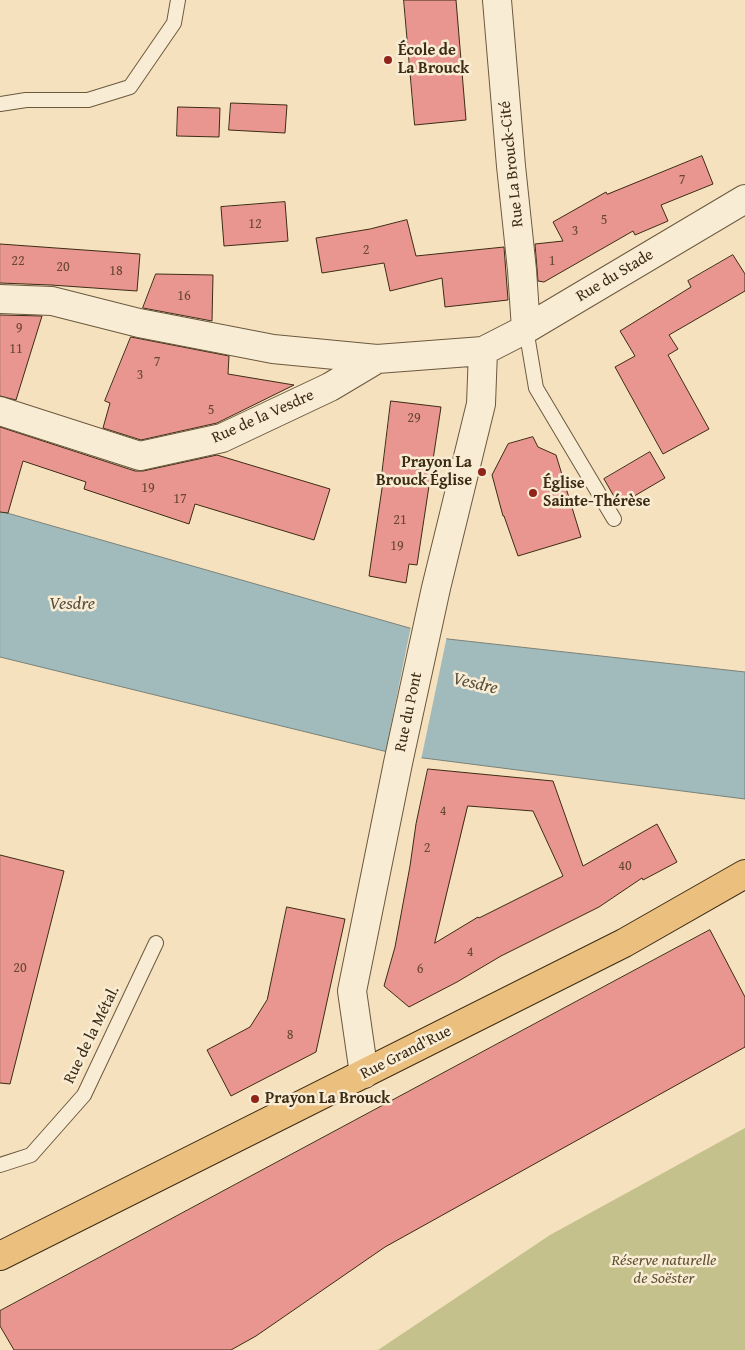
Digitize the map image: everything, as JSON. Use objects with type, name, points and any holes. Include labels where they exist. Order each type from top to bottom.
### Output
[{"type":"main road","name":"Rue Grand'Rue","points":[[0,1256],[624,942],[745,874]]},
{"type":"street","name":"Rue La Brouck-Cité","points":[[497,0],[526,329]]},
{"type":"street","name":"Rue du Stade","points":[[483,351],[526,329],[745,199]]},
{"type":"street","name":"Rue de la Vesdre","points":[[0,299],[52,301],[140,323],[273,349],[377,360],[483,351]]},
{"type":"street","name":"Rue du Pont","points":[[364,1074],[352,991],[436,588],[481,404],[483,351]]},
{"type":"street","name":"Rue de la Vesdre","points":[[0,411],[140,456],[222,438],[330,387],[377,360]]},
{"type":"lane","points":[[0,104],[26,100],[88,100],[130,87],[174,23],[178,0]]},
{"type":"lane","points":[[526,329],[536,388],[614,519]]},
{"type":"lane","name":"Rue de la Métal.","points":[[0,1165],[31,1155],[84,1095],[156,943]]},
{"type":"green space","name":"Réserve naturelle de Soëster","points":[[745,1128],[745,1350],[378,1350],[550,1235]]},
{"type":"water","name":"Vesdre","points":[[0,511],[448,639],[745,672],[745,799],[400,755],[0,657]]},
{"type":"pier","points":[[411,626],[447,636],[421,760],[385,754]]},
{"type":"building","points":[[404,0],[456,0],[466,120],[415,125]]},
{"type":"building","points":[[231,103],[287,105],[285,133],[229,130]]},
{"type":"building","points":[[178,107],[220,108],[219,137],[177,136]]},
{"type":"building","points":[[702,156],[713,184],[661,205],[668,221],[635,235],[633,231],[544,282],[538,281],[535,244],[563,241],[553,222],[606,192],[607,194]]},
{"type":"building","points":[[285,202],[288,241],[224,246],[221,207]]},
{"type":"building","points":[[407,220],[416,256],[504,247],[508,300],[445,307],[442,278],[390,291],[384,263],[322,273],[316,238],[370,229]]},
{"type":"building","points":[[0,244],[140,254],[137,291],[0,283]]},
{"type":"building","points":[[733,255],[745,274],[745,291],[669,335],[678,349],[668,355],[709,429],[663,454],[615,367],[635,356],[620,331],[691,287],[688,281]]},
{"type":"building","points":[[156,274],[213,275],[212,321],[143,308]]},
{"type":"building","points":[[0,315],[42,316],[16,400],[0,396]]},
{"type":"building","points":[[131,337],[229,356],[228,374],[294,385],[217,423],[141,440],[103,428],[110,403],[105,401]]},
{"type":"building","points":[[391,401],[441,407],[417,565],[409,564],[406,583],[369,576],[384,475],[382,475]]},
{"type":"building","points":[[0,427],[135,471],[143,471],[217,455],[330,489],[314,540],[195,504],[189,524],[84,489],[86,482],[23,461],[8,513],[0,512]]},
{"type":"building","name":"Église Sainte-Thérèse","points":[[533,437],[538,447],[556,455],[581,537],[518,556],[503,516],[492,475],[508,444]]},
{"type":"building","points":[[650,452],[665,478],[619,505],[604,479]]},
{"type":"building","points":[[428,769],[553,781],[583,866],[657,824],[677,862],[643,880],[642,878],[599,907],[501,956],[409,1007],[384,986],[395,947],[416,824]],"holes":[[[468,806],[533,811],[563,876],[478,917],[435,943]]]},
{"type":"building","points":[[0,855],[64,871],[10,1084],[0,1083]]},
{"type":"building","points":[[287,907],[345,919],[316,1052],[231,1096],[207,1050],[250,1027],[267,1000]]},
{"type":"building","points":[[710,930],[745,997],[745,1047],[385,1247],[256,1336],[231,1350],[14,1350],[0,1326],[0,1311]]},
{"type":"place","name":"École de La Brouck","points":[[388,60]]},
{"type":"place","name":"Prayon La Brouck Église","points":[[482,472]]},
{"type":"place","name":"Église Sainte-Thérèse","points":[[533,493]]},
{"type":"place","name":"Prayon La Brouck","points":[[255,1099]]}]
